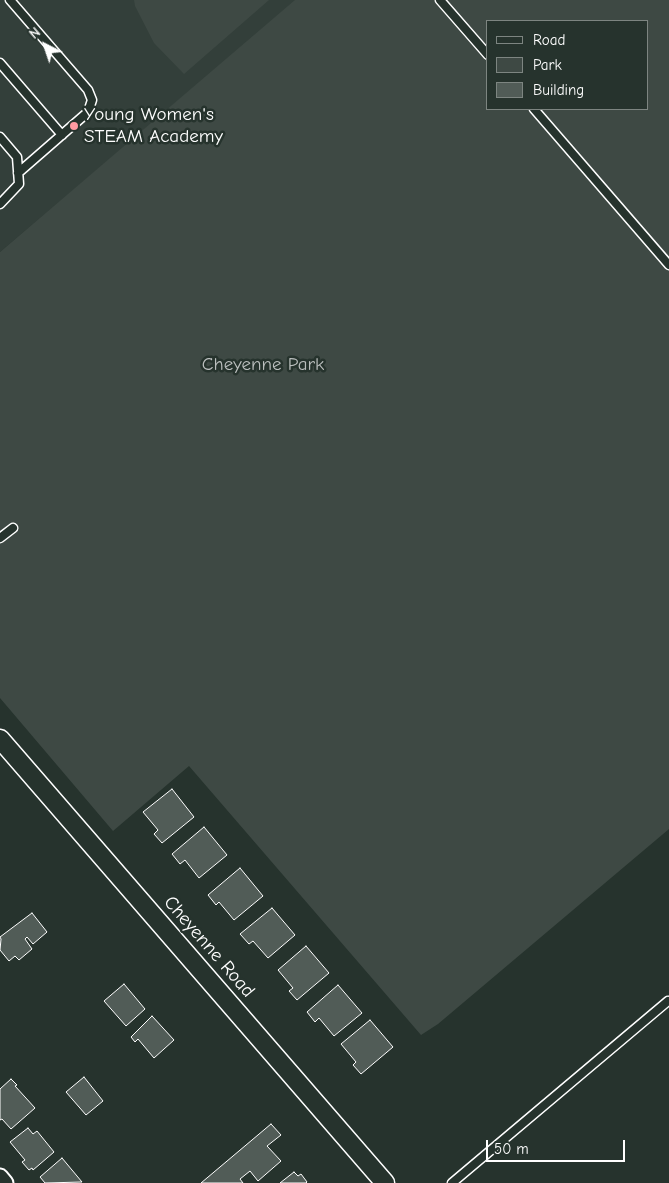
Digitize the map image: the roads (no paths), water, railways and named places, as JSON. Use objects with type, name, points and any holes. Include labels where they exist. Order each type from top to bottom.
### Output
[{"type":"street","name":"Cheyenne Road","points":[[0,739],[385,1183]]},
{"type":"street","points":[[0,1177],[5,1183]]},
{"type":"lane","points":[[10,0],[88,90],[92,100],[88,112],[18,173]]},
{"type":"lane","points":[[440,0],[487,55]]},
{"type":"lane","points":[[0,63],[62,135]]},
{"type":"lane","points":[[535,110],[669,265]]},
{"type":"lane","points":[[0,138],[17,157],[19,184],[0,204]]},
{"type":"lane","points":[[0,538],[13,528]]},
{"type":"lane","points":[[452,1183],[668,1001]]},
{"type":"place","name":"Young Women's STEAM Academy","points":[[74,126]]},
{"type":"park label","name":"Cheyenne Park","points":[[263,365]]}]
